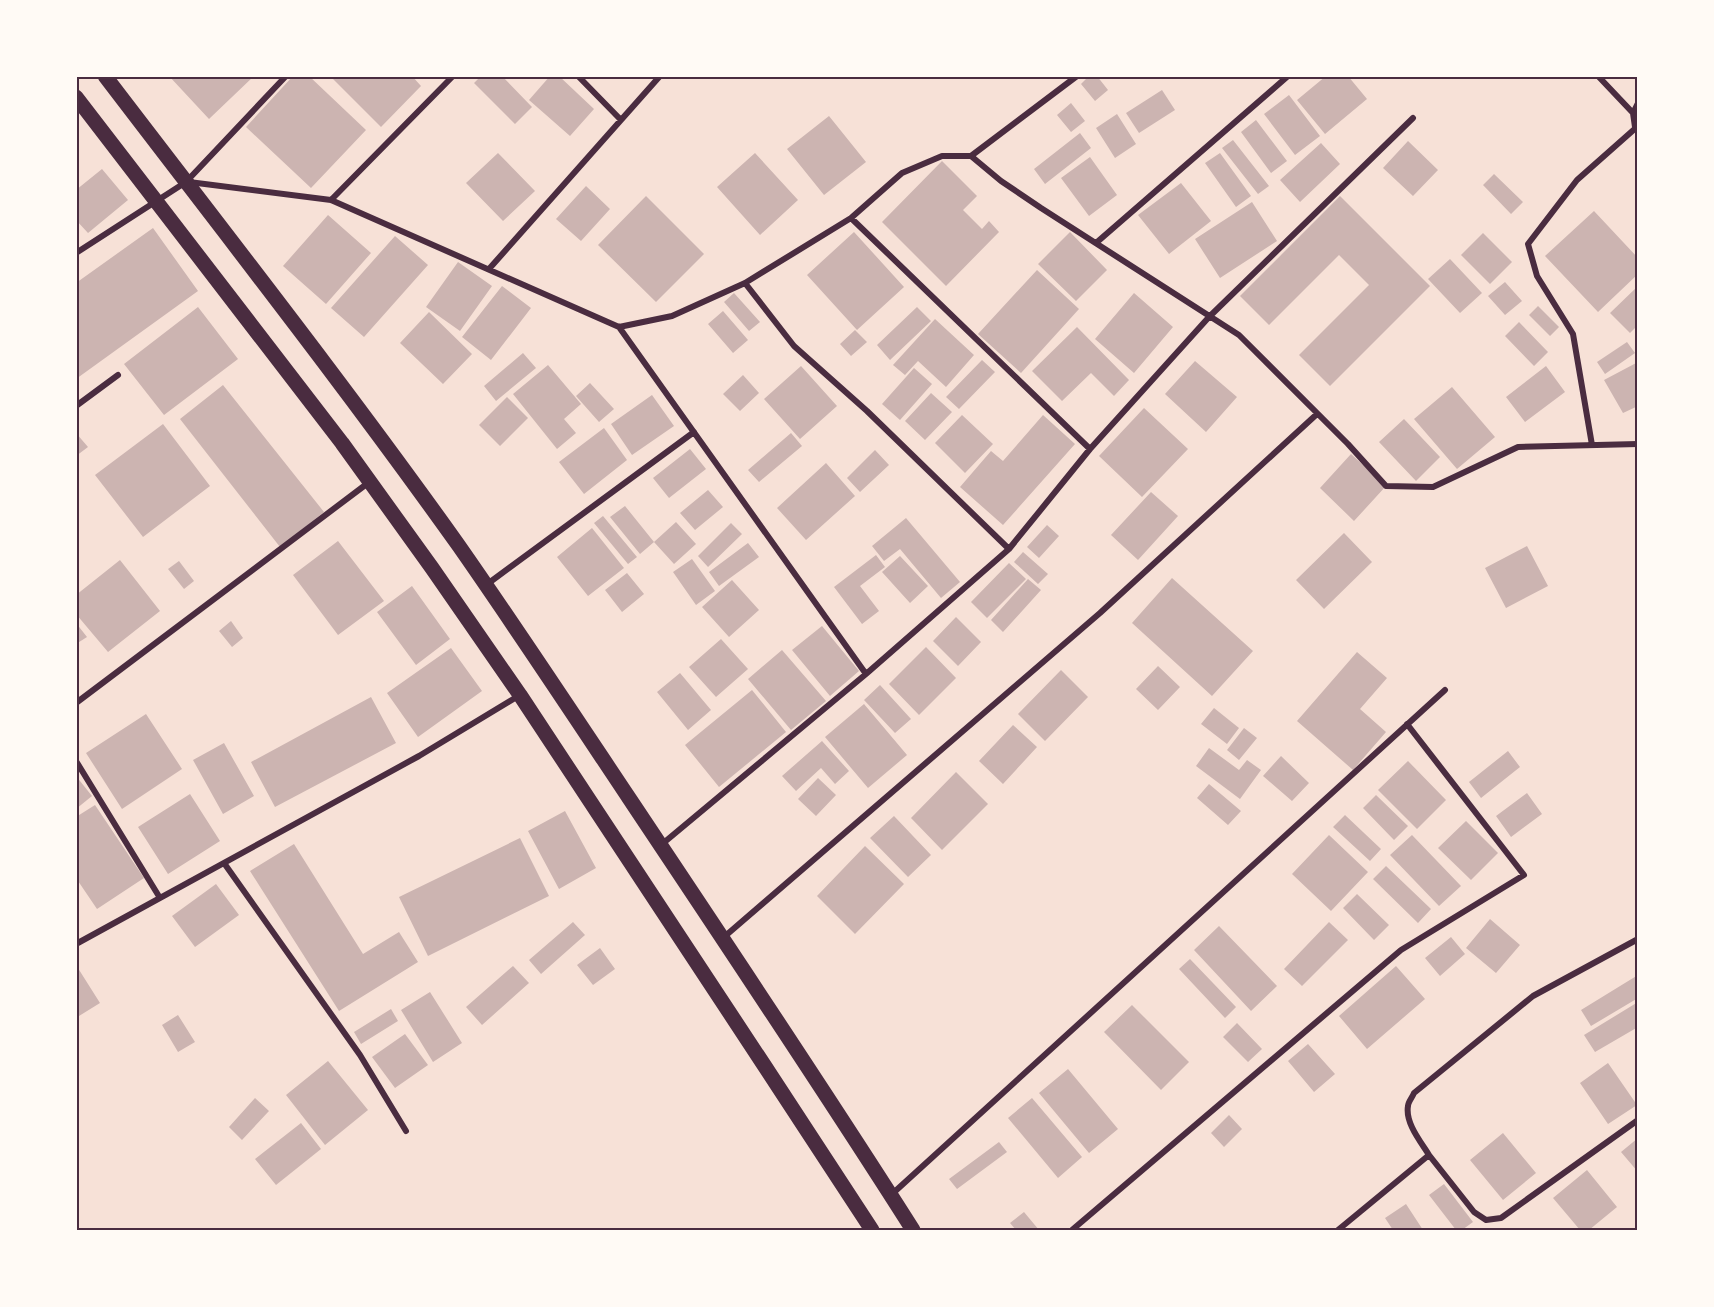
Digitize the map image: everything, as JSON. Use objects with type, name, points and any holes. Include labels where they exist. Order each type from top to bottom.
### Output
[{"type":"main road","points":[[105,76],[369,422],[486,585],[545,670],[913,1230]]},
{"type":"main road","points":[[76,97],[256,329],[432,568],[519,695],[872,1230]]},
{"type":"street","points":[[76,253],[186,182],[286,76]]},
{"type":"street","points":[[331,200],[453,76]]},
{"type":"street","points":[[578,76],[621,120]]},
{"type":"street","points":[[489,269],[660,76]]},
{"type":"street","points":[[619,327],[672,316],[745,283],[851,218],[902,173],[942,156],[971,156],[1077,76]]},
{"type":"street","points":[[1096,243],[1288,76]]},
{"type":"street","points":[[1592,445],[1572,334],[1537,276],[1528,244],[1576,180],[1636,126],[1633,112],[1598,76]]},
{"type":"street","points":[[1633,112],[1638,103]]},
{"type":"street","points":[[660,845],[866,674],[1009,549],[1090,449],[1209,317],[1413,118]]},
{"type":"street","points":[[971,156],[1001,182],[1239,335],[1386,486],[1433,487],[1518,447],[1638,444]]},
{"type":"street","points":[[186,182],[331,200],[619,327],[866,674]]},
{"type":"street","points":[[851,218],[1090,449]]},
{"type":"street","points":[[745,283],[795,346],[867,411],[1009,549]]},
{"type":"street","points":[[76,406],[118,375]]},
{"type":"street","points":[[722,938],[1100,613],[1317,414]]},
{"type":"street","points":[[486,585],[694,432]]},
{"type":"street","points":[[76,703],[370,482]]},
{"type":"street","points":[[890,1196],[1445,690]]},
{"type":"street","points":[[76,944],[419,756],[519,695]]},
{"type":"street","points":[[1072,1230],[1401,950],[1524,875],[1407,724]]},
{"type":"street","points":[[76,761],[160,898]]},
{"type":"street","points":[[224,863],[360,1055],[406,1131]]},
{"type":"street","points":[[1638,939],[1533,996],[1414,1094],[1408,1104],[1407,1113],[1429,1155],[1474,1212],[1486,1220],[1502,1218],[1638,1120]]},
{"type":"street","points":[[1338,1230],[1429,1155]]},
{"type":"building","points":[[169,76],[254,76],[209,119]]},
{"type":"building","points":[[293,76],[309,76],[366,130],[311,188],[246,127]]},
{"type":"building","points":[[330,76],[412,76],[421,86],[381,127]]},
{"type":"building","points":[[481,76],[502,76],[532,107],[515,124],[474,83]]},
{"type":"building","points":[[550,76],[559,76],[594,109],[570,136],[529,100]]},
{"type":"building","points":[[1089,76],[1097,76],[1108,90],[1095,101],[1081,84]]},
{"type":"building","points":[[1326,76],[1348,76],[1367,99],[1325,134],[1297,100]]},
{"type":"building","points":[[1162,90],[1175,110],[1139,133],[1126,113]]},
{"type":"building","points":[[1289,95],[1320,136],[1295,155],[1264,114]]},
{"type":"building","points":[[1071,103],[1085,121],[1071,132],[1057,115]]},
{"type":"building","points":[[1117,114],[1136,144],[1115,158],[1096,128]]},
{"type":"building","points":[[829,116],[866,162],[824,195],[787,149]]},
{"type":"building","points":[[1256,120],[1287,161],[1271,173],[1241,132]]},
{"type":"building","points":[[1080,133],[1091,148],[1045,184],[1034,169]]},
{"type":"building","points":[[1233,140],[1269,186],[1258,194],[1222,148]]},
{"type":"building","points":[[1408,141],[1438,170],[1413,196],[1383,168]]},
{"type":"building","points":[[1321,143],[1340,164],[1300,202],[1280,180]]},
{"type":"building","points":[[498,153],[535,191],[503,221],[466,183]]},
{"type":"building","points":[[755,153],[798,200],[760,235],[717,187]]},
{"type":"building","points":[[1220,153],[1251,196],[1236,207],[1205,163]]},
{"type":"building","points":[[1090,157],[1117,195],[1089,216],[1061,178]]},
{"type":"building","points":[[942,161],[977,196],[963,210],[982,229],[989,221],[999,232],[946,286],[882,222]]},
{"type":"building","points":[[102,169],[128,200],[88,233],[76,220],[76,190]]},
{"type":"building","points":[[1494,174],[1523,202],[1511,214],[1483,185]]},
{"type":"building","points":[[1181,183],[1211,221],[1169,254],[1138,215]]},
{"type":"building","points":[[586,186],[610,209],[581,241],[556,219]]},
{"type":"building","points":[[646,196],[704,254],[656,302],[598,245]]},
{"type":"building","points":[[1340,196],[1430,286],[1330,386],[1299,355],[1369,285],[1339,255],[1269,325],[1240,296]]},
{"type":"building","points":[[1252,202],[1277,241],[1220,278],[1195,239]]},
{"type":"building","points":[[1594,211],[1638,258],[1638,274],[1598,312],[1545,256]]},
{"type":"building","points":[[328,215],[371,253],[326,304],[283,266]]},
{"type":"building","points":[[153,228],[198,291],[76,379],[76,283]]},
{"type":"building","points":[[854,232],[904,287],[857,330],[807,275]]},
{"type":"building","points":[[1070,232],[1107,270],[1076,301],[1038,264]]},
{"type":"building","points":[[1483,233],[1512,262],[1490,284],[1461,255]]},
{"type":"building","points":[[395,236],[428,265],[364,337],[331,308]]},
{"type":"building","points":[[1450,259],[1482,293],[1460,313],[1428,279]]},
{"type":"building","points":[[458,262],[492,286],[460,331],[426,307]]},
{"type":"building","points":[[1037,270],[1079,309],[1021,373],[978,334]]},
{"type":"building","points":[[1505,282],[1522,301],[1505,315],[1488,296]]},
{"type":"building","points":[[502,286],[531,308],[491,360],[462,337]]},
{"type":"building","points":[[1638,286],[1638,325],[1630,333],[1610,313]]},
{"type":"building","points":[[734,293],[760,322],[749,331],[724,302]]},
{"type":"building","points":[[1134,293],[1173,327],[1134,373],[1095,339]]},
{"type":"building","points":[[1538,306],[1559,327],[1550,336],[1529,315]]},
{"type":"building","points":[[198,307],[238,359],[164,415],[124,364]]},
{"type":"building","points":[[917,307],[931,321],[890,360],[877,345]]},
{"type":"building","points":[[723,311],[748,340],[733,353],[708,324]]},
{"type":"building","points":[[429,312],[472,354],[443,384],[400,343]]},
{"type":"building","points":[[935,319],[974,355],[946,387],[918,361],[905,375],[893,365]]},
{"type":"building","points":[[1519,322],[1548,352],[1534,366],[1505,336]]},
{"type":"building","points":[[1077,327],[1129,380],[1114,396],[1091,373],[1062,401],[1032,371]]},
{"type":"building","points":[[855,330],[867,342],[851,356],[840,344]]},
{"type":"building","points":[[1627,342],[1635,353],[1605,374],[1597,362]]},
{"type":"building","points":[[523,353],[536,368],[496,401],[484,386]]},
{"type":"building","points":[[982,360],[995,372],[959,409],[946,397]]},
{"type":"building","points":[[1195,361],[1237,397],[1206,432],[1165,394]]},
{"type":"building","points":[[1638,362],[1638,406],[1623,413],[1604,380]]},
{"type":"building","points":[[548,365],[581,404],[564,419],[576,433],[557,449],[513,394]]},
{"type":"building","points":[[801,366],[837,406],[800,439],[764,399]]},
{"type":"building","points":[[1546,366],[1565,392],[1525,422],[1506,397]]},
{"type":"building","points":[[914,368],[932,384],[900,420],[882,404]]},
{"type":"building","points":[[743,375],[759,393],[740,411],[723,394]]},
{"type":"building","points":[[590,383],[614,409],[599,422],[576,396]]},
{"type":"building","points":[[223,385],[324,512],[280,547],[180,419]]},
{"type":"building","points":[[1452,387],[1495,437],[1457,469],[1414,419]]},
{"type":"building","points":[[931,393],[952,412],[925,440],[905,421]]},
{"type":"building","points":[[652,395],[674,426],[632,455],[611,424]]},
{"type":"building","points":[[507,397],[528,418],[500,446],[479,425]]},
{"type":"building","points":[[1144,408],[1188,449],[1142,497],[1099,456]]},
{"type":"building","points":[[962,415],[993,444],[965,473],[935,443]]},
{"type":"building","points":[[1043,415],[1075,444],[1003,525],[960,487],[991,451],[1003,461]]},
{"type":"building","points":[[1404,419],[1440,457],[1416,481],[1379,442]]},
{"type":"building","points":[[163,424],[210,486],[143,537],[95,475]]},
{"type":"building","points":[[604,428],[627,460],[584,494],[559,462]]},
{"type":"building","points":[[76,433],[88,447],[76,456]]},
{"type":"building","points":[[791,433],[802,446],[759,482],[748,470]]},
{"type":"building","points":[[690,449],[706,469],[669,498],[653,478]]},
{"type":"building","points":[[875,450],[889,465],[860,492],[847,478]]},
{"type":"building","points":[[1351,454],[1386,486],[1354,521],[1320,488]]},
{"type":"building","points":[[826,463],[855,496],[806,540],[777,508]]},
{"type":"building","points":[[708,490],[723,507],[695,530],[680,513]]},
{"type":"building","points":[[1151,492],[1178,516],[1138,560],[1111,535]]},
{"type":"building","points":[[625,506],[654,542],[640,554],[610,517]]},
{"type":"building","points":[[603,516],[637,557],[628,564],[594,523]]},
{"type":"building","points":[[906,518],[960,582],[941,598],[900,549],[884,561],[872,546]]},
{"type":"building","points":[[676,522],[696,544],[674,564],[654,542]]},
{"type":"building","points":[[731,523],[742,534],[708,567],[698,556]]},
{"type":"building","points":[[1047,525],[1059,536],[1039,558],[1027,547]]},
{"type":"building","points":[[592,528],[624,568],[588,596],[557,557]]},
{"type":"building","points":[[1344,533],[1372,562],[1324,609],[1296,580]]},
{"type":"building","points":[[338,541],[384,601],[338,635],[293,575]]},
{"type":"building","points":[[748,543],[759,557],[719,586],[709,572]]},
{"type":"building","points":[[1527,546],[1548,586],[1506,608],[1485,568]]},
{"type":"building","points":[[1023,552],[1048,574],[1038,584],[1014,562]]},
{"type":"building","points":[[876,555],[885,567],[860,586],[879,611],[862,624],[834,587]]},
{"type":"building","points":[[900,556],[928,586],[910,603],[882,572]]},
{"type":"building","points":[[692,559],[715,591],[696,605],[673,572]]},
{"type":"building","points":[[120,560],[160,611],[108,652],[76,614],[76,595]]},
{"type":"building","points":[[179,561],[194,581],[184,589],[168,569]]},
{"type":"building","points":[[1009,563],[1026,579],[987,618],[971,602]]},
{"type":"building","points":[[627,573],[644,594],[622,612],[605,590]]},
{"type":"building","points":[[1172,578],[1253,651],[1212,696],[1132,623]]},
{"type":"building","points":[[1028,579],[1041,590],[1003,632],[991,620]]},
{"type":"building","points":[[732,580],[759,610],[729,637],[702,607]]},
{"type":"building","points":[[412,586],[450,639],[416,665],[377,612]]},
{"type":"building","points":[[956,617],[981,642],[958,666],[933,641]]},
{"type":"building","points":[[231,621],[243,638],[232,647],[219,631]]},
{"type":"building","points":[[76,623],[87,637],[76,644]]},
{"type":"building","points":[[822,626],[859,671],[830,696],[792,650]]},
{"type":"building","points":[[721,639],[748,669],[716,697],[689,667]]},
{"type":"building","points":[[926,647],[956,678],[919,715],[889,684]]},
{"type":"building","points":[[451,648],[482,691],[418,737],[387,693]]},
{"type":"building","points":[[782,650],[826,701],[791,730],[748,679]]},
{"type":"building","points":[[1357,652],[1387,678],[1360,709],[1386,732],[1353,770],[1297,721]]},
{"type":"building","points":[[1158,666],[1180,687],[1158,710],[1136,689]]},
{"type":"building","points":[[1061,670],[1088,697],[1045,741],[1018,714]]},
{"type":"building","points":[[680,673],[711,710],[688,730],[657,692]]},
{"type":"building","points":[[880,685],[911,719],[895,733],[864,700]]},
{"type":"building","points":[[752,690],[786,732],[719,787],[685,745]]},
{"type":"building","points":[[371,697],[396,743],[275,807],[251,762]]},
{"type":"building","points":[[864,704],[907,755],[868,788],[825,737]]},
{"type":"building","points":[[1214,708],[1239,728],[1227,744],[1201,724]]},
{"type":"building","points":[[146,714],[182,769],[122,809],[86,753]]},
{"type":"building","points":[[1013,725],[1037,747],[1003,784],[979,761]]},
{"type":"building","points":[[1244,728],[1257,738],[1239,760],[1227,750]]},
{"type":"building","points":[[822,741],[849,771],[835,784],[821,768],[796,791],[782,776]]},
{"type":"building","points":[[224,743],[254,796],[223,814],[193,760]]},
{"type":"building","points":[[1209,748],[1239,770],[1247,760],[1261,770],[1240,799],[1196,766]]},
{"type":"building","points":[[1508,751],[1520,767],[1481,798],[1469,782]]},
{"type":"building","points":[[1281,756],[1309,783],[1292,801],[1263,776]]},
{"type":"building","points":[[1408,761],[1446,800],[1417,829],[1378,790]]},
{"type":"building","points":[[956,772],[988,804],[942,850],[911,818]]},
{"type":"building","points":[[76,776],[92,796],[76,809]]},
{"type":"building","points":[[818,778],[836,795],[816,816],[798,799]]},
{"type":"building","points":[[1209,784],[1241,811],[1228,825],[1197,798]]},
{"type":"building","points":[[1527,793],[1542,814],[1511,837],[1496,816]]},
{"type":"building","points":[[190,794],[220,841],[168,874],[138,827]]},
{"type":"building","points":[[1376,795],[1408,826],[1394,840],[1363,808]]},
{"type":"building","points":[[95,805],[144,878],[97,909],[76,878],[76,817]]},
{"type":"building","points":[[565,811],[596,868],[559,889],[528,831]]},
{"type":"building","points":[[1345,815],[1381,849],[1370,861],[1333,827]]},
{"type":"building","points":[[894,816],[931,855],[908,877],[870,838]]},
{"type":"building","points":[[1466,821],[1498,853],[1471,880],[1438,848]]},
{"type":"building","points":[[1329,835],[1368,872],[1331,911],[1292,874]]},
{"type":"building","points":[[1412,835],[1461,886],[1439,906],[1390,855]]},
{"type":"building","points":[[520,838],[549,896],[428,956],[399,897]]},
{"type":"building","points":[[294,844],[363,954],[399,932],[418,962],[339,1011],[250,871]]},
{"type":"building","points":[[865,846],[904,884],[855,934],[817,896]]},
{"type":"building","points":[[1386,866],[1431,909],[1418,923],[1373,879]]},
{"type":"building","points":[[216,884],[239,915],[195,947],[172,916]]},
{"type":"building","points":[[1357,894],[1389,925],[1374,940],[1343,908]]},
{"type":"building","points":[[1490,919],[1520,945],[1496,973],[1466,948]]},
{"type":"building","points":[[573,922],[585,935],[541,974],[529,960]]},
{"type":"building","points":[[1329,922],[1348,940],[1302,986],[1284,969]]},
{"type":"building","points":[[1219,926],[1277,986],[1251,1011],[1194,950]]},
{"type":"building","points":[[1451,937],[1465,954],[1440,976],[1425,958]]},
{"type":"building","points":[[600,948],[615,969],[593,985],[577,965]]},
{"type":"building","points":[[1190,959],[1236,1007],[1225,1018],[1179,969]]},
{"type":"building","points":[[76,965],[100,1003],[79,1016],[76,1012]]},
{"type":"building","points":[[513,966],[529,983],[482,1025],[466,1007]]},
{"type":"building","points":[[1396,966],[1425,999],[1367,1049],[1339,1016]]},
{"type":"building","points":[[1638,975],[1638,998],[1591,1026],[1581,1010]]},
{"type":"building","points":[[430,992],[462,1043],[433,1062],[401,1010]]},
{"type":"building","points":[[1638,1002],[1638,1027],[1595,1052],[1584,1035]]},
{"type":"building","points":[[1132,1005],[1189,1062],[1161,1090],[1104,1032]]},
{"type":"building","points":[[391,1009],[398,1021],[361,1044],[354,1032]]},
{"type":"building","points":[[178,1015],[195,1042],[178,1052],[162,1025]]},
{"type":"building","points":[[1237,1023],[1262,1049],[1248,1062],[1223,1037]]},
{"type":"building","points":[[405,1034],[428,1065],[395,1088],[372,1057]]},
{"type":"building","points":[[1308,1044],[1335,1074],[1314,1092],[1288,1061]]},
{"type":"building","points":[[328,1061],[368,1110],[325,1145],[286,1095]]},
{"type":"building","points":[[1608,1063],[1637,1105],[1608,1124],[1580,1083]]},
{"type":"building","points":[[1068,1069],[1118,1129],[1089,1153],[1039,1093]]},
{"type":"building","points":[[255,1098],[269,1111],[242,1140],[229,1127]]},
{"type":"building","points":[[1032,1098],[1082,1157],[1058,1178],[1008,1118]]},
{"type":"building","points":[[1229,1115],[1242,1129],[1224,1147],[1211,1133]]},
{"type":"building","points":[[301,1123],[321,1149],[276,1185],[255,1159]]},
{"type":"building","points":[[1503,1133],[1536,1173],[1503,1200],[1470,1160]]},
{"type":"building","points":[[1638,1138],[1638,1172],[1621,1152]]},
{"type":"building","points":[[999,1142],[1007,1152],[957,1189],[949,1179]]},
{"type":"building","points":[[1587,1170],[1617,1207],[1589,1230],[1580,1230],[1553,1198]]},
{"type":"building","points":[[1444,1184],[1473,1222],[1462,1230],[1456,1230],[1429,1195]]},
{"type":"building","points":[[1406,1204],[1423,1230],[1393,1230],[1385,1218]]},
{"type":"building","points":[[1024,1212],[1039,1230],[1016,1230],[1010,1223]]}]
